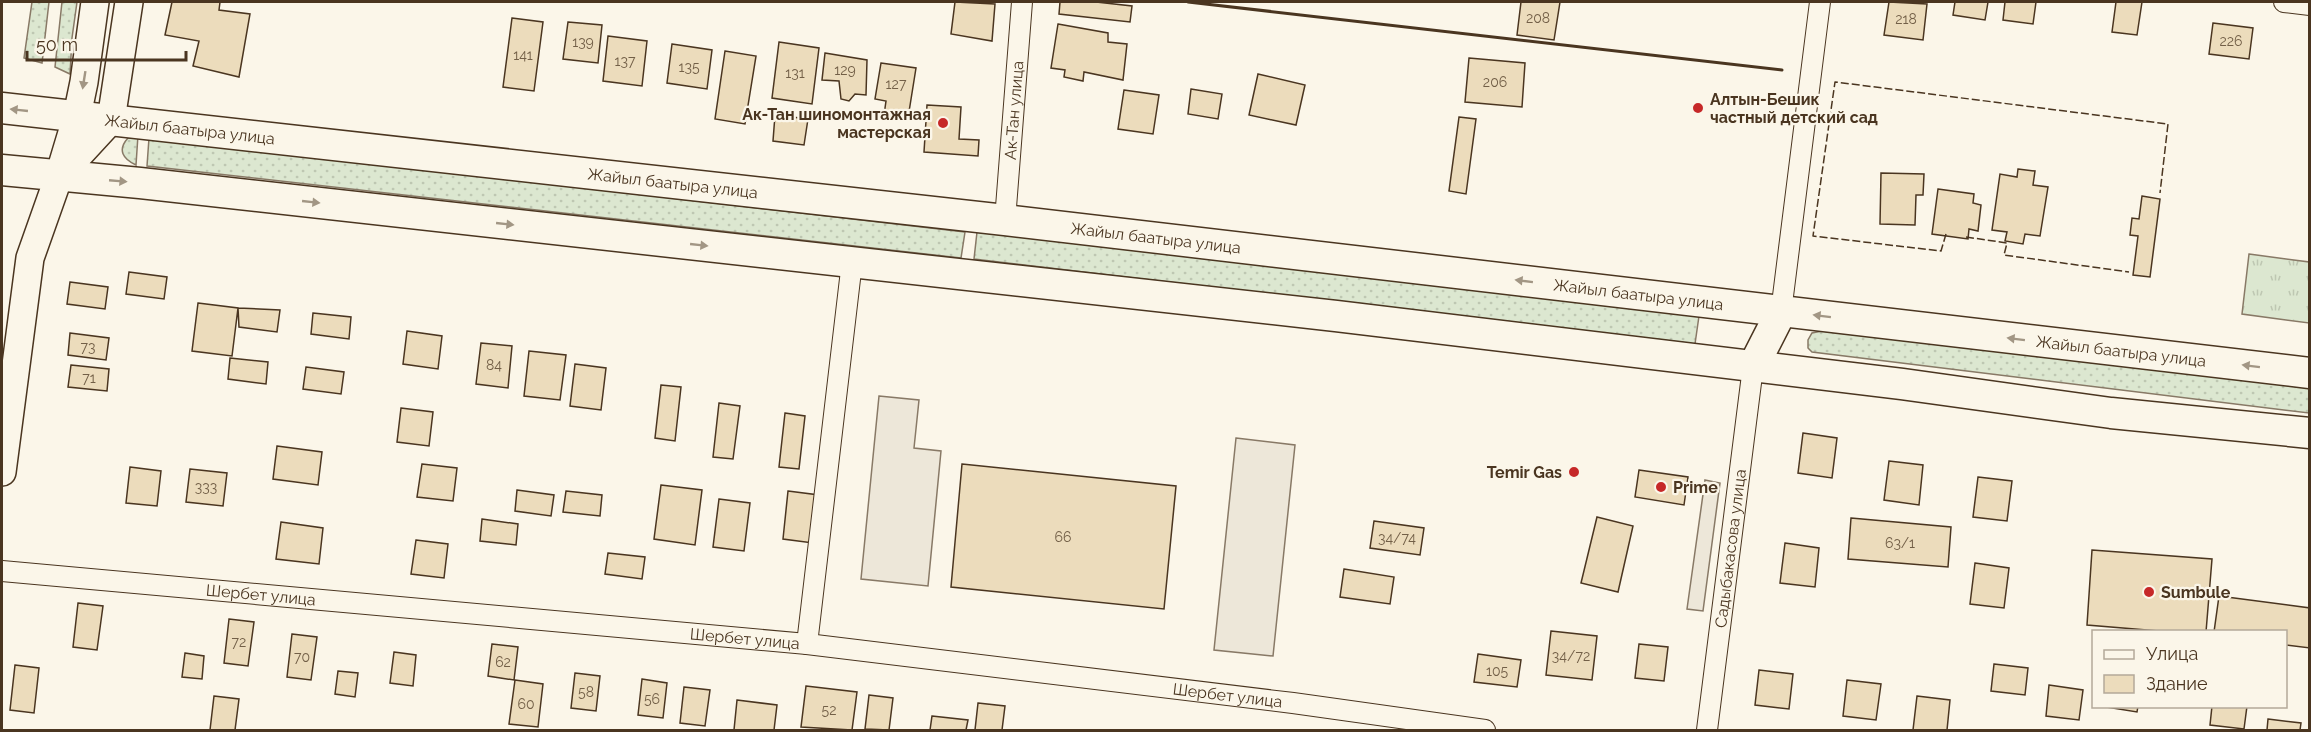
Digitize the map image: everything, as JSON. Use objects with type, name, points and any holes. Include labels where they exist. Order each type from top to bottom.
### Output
[{"type":"main road","points":[[2,472],[30,258],[77,116],[95,2]]},
{"type":"main road","points":[[59,176],[111,120],[129,2]]},
{"type":"main road","name":"Жайыл баатыра улица","points":[[2,108],[1005,220],[2310,373]]},
{"type":"main road","points":[[2,170],[1348,318],[1902,384],[2111,413],[2310,433]]},
{"type":"main road","points":[[1753,367],[1781,312]]},
{"type":"street","name":"Ак-Тан улица","points":[[1005,220],[1022,2]]},
{"type":"street","points":[[1781,312],[1820,2]]},
{"type":"street","points":[[2284,2],[2310,5]]},
{"type":"street","points":[[807,644],[852,262]]},
{"type":"street","name":"Садыбакасова улица","points":[[1707,730],[1753,367]]},
{"type":"street","name":"Шербет улица","points":[[2,571],[807,644],[1293,702],[1485,730]]},
{"type":"green space","points":[[32,2],[49,2],[42,63],[24,58]]},
{"type":"green space","points":[[62,2],[77,2],[70,74],[55,67]]},
{"type":"green space","points":[[138,135],[136,165],[125,157],[122,150],[128,138]]},
{"type":"green space","points":[[149,138],[965,232],[961,258],[147,166]]},
{"type":"green space","points":[[977,232],[1699,316],[1695,344],[974,259]]},
{"type":"green space","points":[[2249,254],[2309,262],[2309,323],[2242,314]]},
{"type":"green space","points":[[1822,331],[2309,387],[2309,413],[1812,352],[1808,348],[1808,340],[1812,333]]},
{"type":"shaded area","points":[[879,396],[919,400],[914,448],[941,451],[928,586],[861,579]]},
{"type":"shaded area","points":[[1236,438],[1295,445],[1273,656],[1214,650]]},
{"type":"shaded area","points":[[1705,480],[1720,483],[1703,611],[1687,609]]},
{"type":"building","points":[[172,2],[220,2],[219,10],[250,14],[239,77],[193,66],[199,41],[165,35]]},
{"type":"building","points":[[955,2],[995,4],[992,41],[951,34]]},
{"type":"building","points":[[1060,2],[1096,2],[1132,6],[1130,22],[1059,14]]},
{"type":"building","points":[[1521,2],[1560,2],[1554,40],[1517,35]]},
{"type":"building","points":[[1889,2],[1927,4],[1923,40],[1884,35]]},
{"type":"building","points":[[1955,2],[1988,2],[1985,20],[1953,15]]},
{"type":"building","points":[[2005,2],[2036,2],[2033,24],[2003,20]]},
{"type":"building","points":[[2116,2],[2142,2],[2137,35],[2112,32]]},
{"type":"building","points":[[512,18],[543,22],[534,91],[503,87]]},
{"type":"building","points":[[568,22],[602,25],[598,63],[563,59]]},
{"type":"building","points":[[2213,23],[2253,28],[2249,59],[2209,54]]},
{"type":"building","points":[[1058,24],[1108,33],[1108,42],[1127,44],[1123,80],[1084,72],[1083,81],[1064,77],[1065,70],[1051,68]]},
{"type":"building","points":[[608,36],[647,41],[642,86],[603,81]]},
{"type":"building","points":[[779,42],[819,48],[812,104],[772,98]]},
{"type":"building","points":[[672,44],[712,50],[707,89],[667,83]]},
{"type":"building","points":[[725,51],[756,56],[745,124],[715,119]]},
{"type":"building","points":[[825,53],[867,60],[866,95],[855,94],[849,101],[841,99],[839,81],[822,80]]},
{"type":"building","points":[[1469,58],[1525,63],[1522,107],[1465,102]]},
{"type":"building","points":[[881,63],[916,68],[908,118],[884,115],[886,101],[875,99]]},
{"type":"building","points":[[1258,74],[1305,85],[1296,125],[1249,115]]},
{"type":"building","points":[[1191,89],[1222,94],[1218,119],[1188,114]]},
{"type":"building","points":[[1124,90],[1159,95],[1153,134],[1118,129]]},
{"type":"building","name":"Ак-Тан шиномонтажная мастерская","points":[[927,105],[961,107],[959,139],[979,140],[978,156],[924,152]]},
{"type":"building","points":[[775,115],[808,119],[804,145],[773,141]]},
{"type":"building","points":[[1459,117],[1476,119],[1466,194],[1449,191]]},
{"type":"building","points":[[2018,169],[2035,171],[2033,185],[2048,187],[2040,236],[2025,234],[2023,244],[2005,241],[2007,232],[1992,230],[2000,174],[2017,177]]},
{"type":"building","points":[[1881,173],[1924,174],[1923,195],[1916,195],[1915,225],[1880,224]]},
{"type":"building","points":[[1938,189],[1974,194],[1973,203],[1981,205],[1978,231],[1969,229],[1968,239],[1932,234]]},
{"type":"building","points":[[2142,196],[2160,199],[2150,277],[2133,275],[2138,236],[2130,235],[2132,218],[2139,219]]},
{"type":"building","points":[[129,272],[167,277],[164,299],[126,294]]},
{"type":"building","points":[[70,282],[108,287],[105,309],[67,304]]},
{"type":"building","points":[[198,303],[238,308],[232,356],[192,351]]},
{"type":"building","points":[[238,308],[280,310],[277,332],[239,327]]},
{"type":"building","points":[[313,313],[351,317],[349,339],[311,334]]},
{"type":"building","points":[[407,331],[442,336],[438,369],[403,364]]},
{"type":"building","points":[[70,333],[109,338],[106,360],[68,355]]},
{"type":"building","points":[[481,343],[512,346],[508,388],[476,384]]},
{"type":"building","points":[[529,351],[566,355],[560,400],[524,396]]},
{"type":"building","points":[[230,358],[268,362],[266,384],[228,379]]},
{"type":"building","points":[[575,364],[606,368],[601,410],[570,406]]},
{"type":"building","points":[[71,365],[109,369],[107,391],[68,387]]},
{"type":"building","points":[[306,367],[344,372],[341,394],[303,389]]},
{"type":"building","points":[[661,385],[681,387],[675,441],[655,438]]},
{"type":"building","points":[[719,403],[740,406],[733,459],[713,457]]},
{"type":"building","points":[[401,408],[433,412],[429,446],[397,442]]},
{"type":"building","points":[[785,413],[805,416],[799,469],[779,467]]},
{"type":"building","points":[[1803,433],[1837,438],[1832,478],[1798,473]]},
{"type":"building","points":[[277,446],[322,452],[318,485],[273,479]]},
{"type":"building","points":[[1889,461],[1923,465],[1919,505],[1884,500]]},
{"type":"building","points":[[422,464],[457,468],[453,501],[417,497]]},
{"type":"building","points":[[962,464],[1176,486],[1164,609],[951,587]]},
{"type":"building","points":[[130,467],[161,471],[157,506],[126,503]]},
{"type":"building","points":[[190,469],[227,473],[223,506],[186,502]]},
{"type":"building","name":"Prime","points":[[1639,470],[1688,477],[1684,505],[1635,497]]},
{"type":"building","points":[[1978,477],[2012,481],[2007,521],[1973,517]]},
{"type":"building","points":[[661,485],[702,490],[695,545],[654,539]]},
{"type":"building","points":[[517,490],[554,495],[551,516],[515,511]]},
{"type":"building","points":[[566,491],[602,495],[600,516],[563,512]]},
{"type":"building","points":[[788,491],[819,495],[813,543],[783,539]]},
{"type":"building","points":[[719,499],[750,503],[744,551],[713,547]]},
{"type":"building","points":[[1597,517],[1633,526],[1618,592],[1581,583]]},
{"type":"building","points":[[1851,518],[1951,527],[1948,567],[1848,559]]},
{"type":"building","points":[[482,519],[518,524],[516,545],[480,541]]},
{"type":"building","points":[[1374,521],[1424,528],[1420,555],[1370,548]]},
{"type":"building","points":[[281,522],[323,528],[319,564],[276,559]]},
{"type":"building","points":[[416,540],[448,544],[444,578],[411,574]]},
{"type":"building","points":[[1785,543],[1819,548],[1815,587],[1780,583]]},
{"type":"building","name":"Sumbule","points":[[2092,550],[2212,559],[2206,630],[2147,630],[2087,625]]},
{"type":"building","points":[[608,553],[645,557],[642,579],[605,574]]},
{"type":"building","points":[[1975,563],[2009,568],[2004,608],[1970,604]]},
{"type":"building","points":[[1344,569],[1394,577],[1390,604],[1340,597]]},
{"type":"building","points":[[2219,596],[2310,608],[2310,648],[2287,645],[2287,630],[2214,630]]},
{"type":"building","points":[[78,603],[103,606],[97,650],[73,647]]},
{"type":"building","points":[[229,619],[254,622],[248,666],[224,663]]},
{"type":"building","points":[[1551,631],[1597,636],[1592,680],[1546,675]]},
{"type":"building","points":[[292,634],[317,637],[311,680],[287,677]]},
{"type":"building","points":[[492,644],[518,647],[514,680],[488,676]]},
{"type":"building","points":[[1639,644],[1668,647],[1664,681],[1635,678]]},
{"type":"building","points":[[394,652],[416,655],[413,686],[390,683]]},
{"type":"building","points":[[185,653],[204,656],[202,679],[182,677]]},
{"type":"building","points":[[1478,654],[1521,660],[1517,687],[1474,682]]},
{"type":"building","points":[[1994,664],[2028,668],[2025,695],[1991,691]]},
{"type":"building","points":[[15,665],[39,668],[34,713],[10,710]]},
{"type":"building","points":[[1759,670],[1793,674],[1789,709],[1755,705]]},
{"type":"building","points":[[338,671],[358,673],[355,697],[335,694]]},
{"type":"building","points":[[575,673],[600,676],[596,711],[571,708]]},
{"type":"building","points":[[642,679],[667,683],[663,718],[638,715]]},
{"type":"building","points":[[515,680],[543,684],[538,727],[509,724]]},
{"type":"building","points":[[1847,680],[1881,684],[1876,720],[1843,716]]},
{"type":"building","points":[[2049,685],[2083,690],[2079,720],[2046,716]]},
{"type":"building","points":[[806,686],[857,692],[852,730],[801,727]]},
{"type":"building","points":[[684,687],[710,690],[705,726],[680,723]]},
{"type":"building","points":[[869,695],[893,698],[889,730],[865,729]]},
{"type":"building","points":[[214,696],[239,699],[235,730],[210,730]]},
{"type":"building","points":[[1917,696],[1950,700],[1947,730],[1913,730]]},
{"type":"building","points":[[737,700],[777,705],[774,730],[734,730]]},
{"type":"building","points":[[978,703],[1005,706],[1002,730],[975,730]]},
{"type":"building","points":[[2112,708],[2138,708],[2137,712]]},
{"type":"building","points":[[2212,708],[2247,708],[2244,729],[2210,725]]},
{"type":"building","points":[[932,716],[968,720],[966,730],[930,730]]},
{"type":"building","points":[[2268,719],[2301,723],[2300,730],[2267,730]]},
{"type":"fence","points":[[1946,234],[1941,251],[1813,236],[1835,82],[2168,124],[2160,193]]},
{"type":"fence","points":[[1966,237],[2007,243],[2004,255],[2129,272]]},
{"type":"wall","points":[[1188,2],[1782,70]]},
{"type":"place","name":"Алтын-Бешик частный детский сад","points":[[1698,108]]},
{"type":"place","name":"Ак-Тан шиномонтажная мастерская","points":[[943,123]]},
{"type":"place","name":"Temir Gas","points":[[1574,472]]},
{"type":"place","name":"Prime","points":[[1661,487]]},
{"type":"place","name":"Sumbule","points":[[2149,592]]}]
